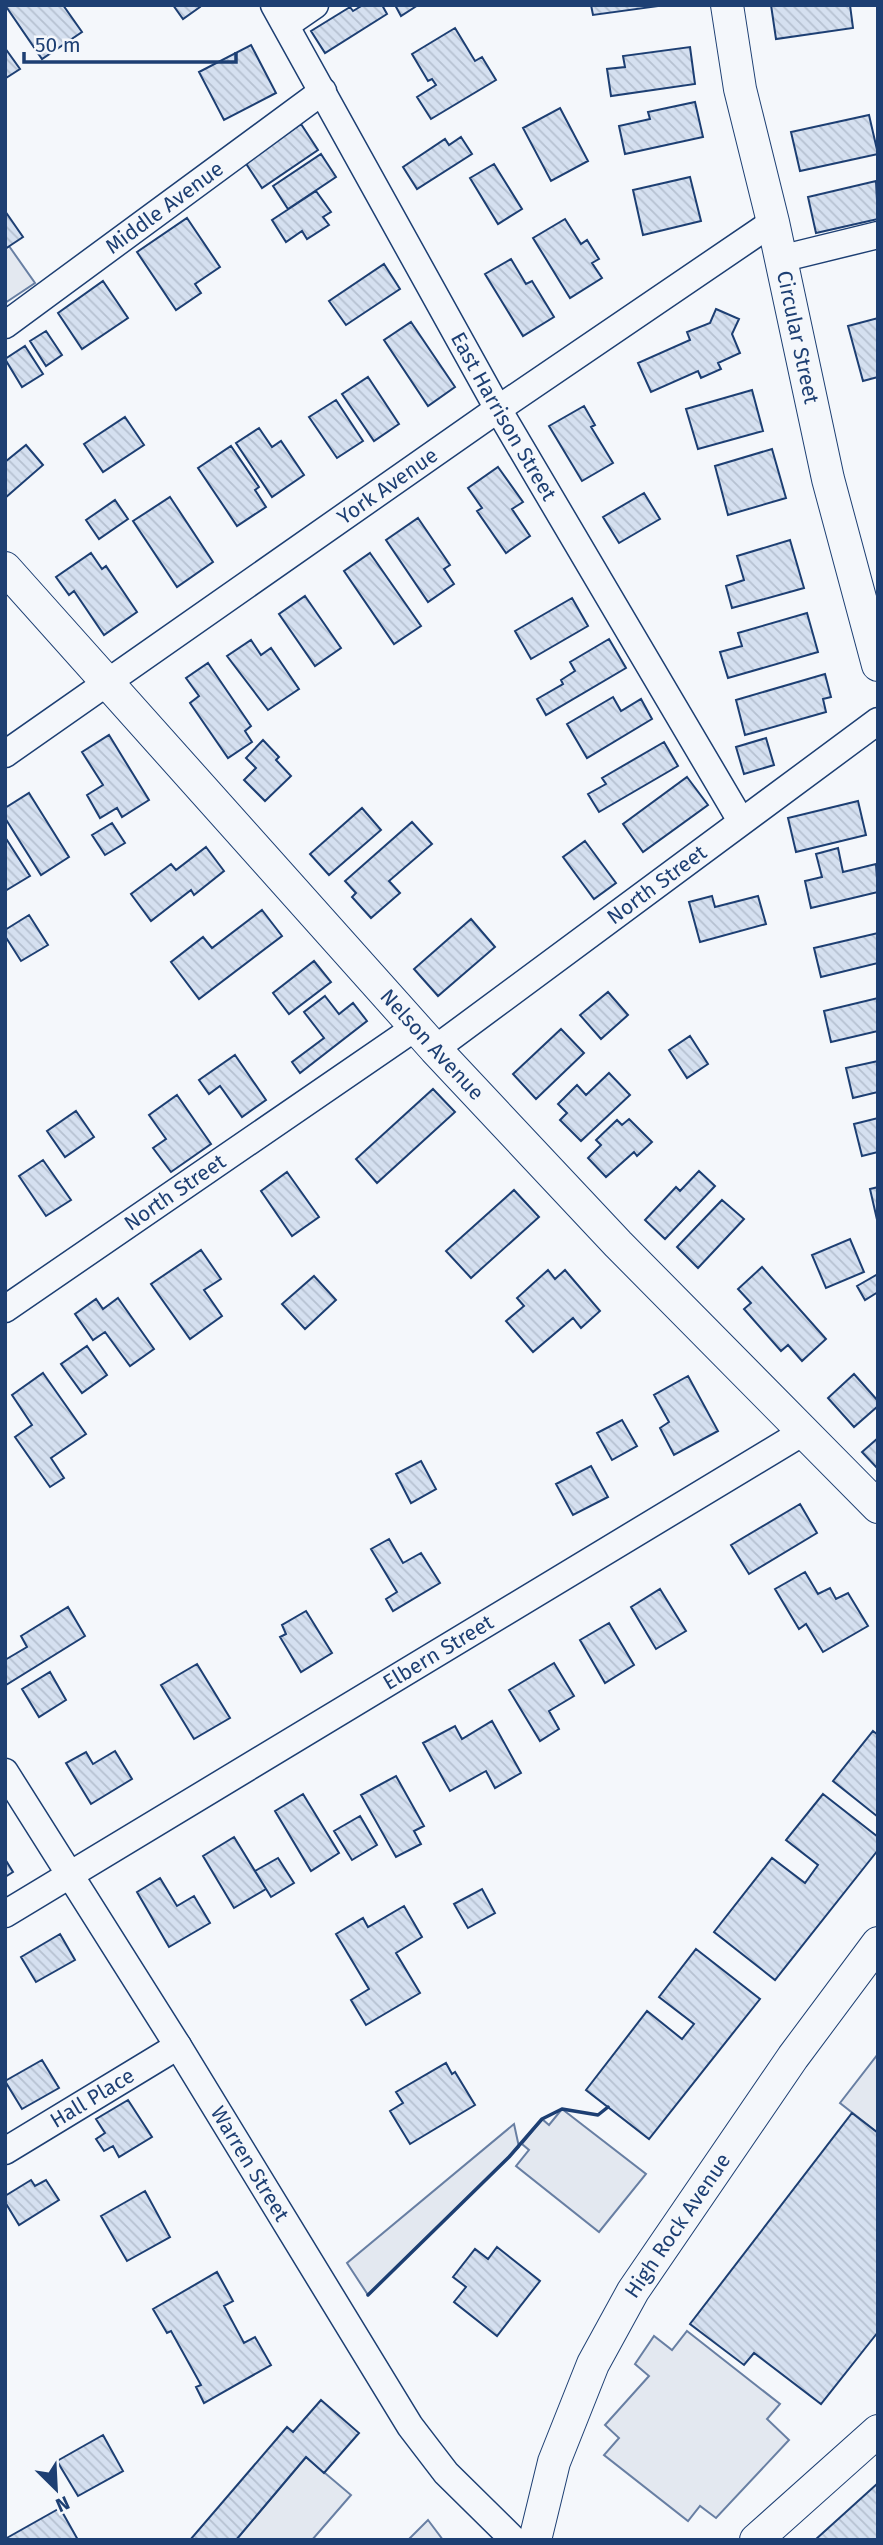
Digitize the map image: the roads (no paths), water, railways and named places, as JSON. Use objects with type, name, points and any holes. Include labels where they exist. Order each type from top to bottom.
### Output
[{"type":"street","points":[[280,15],[315,5]]},
{"type":"street","name":"Circular Street","points":[[727,5],[740,89],[773,222],[828,479],[878,665]]},
{"type":"street","name":"East Harrison Street","points":[[280,15],[498,409],[741,821]]},
{"type":"street","name":"Middle Avenue","points":[[5,325],[323,91]]},
{"type":"street","name":"York Avenue","points":[[5,754],[498,409],[773,222]]},
{"type":"street","points":[[780,259],[878,235]]},
{"type":"street","name":"Nelson Avenue","points":[[5,568],[426,1038],[618,1244],[878,1507]]},
{"type":"street","name":"North Street","points":[[5,1309],[426,1038],[741,821],[878,721]]},
{"type":"street","name":"Elbern Street","points":[[5,1913],[805,1431]]},
{"type":"street","name":"Warren Street","points":[[5,1772],[178,2046],[410,2426],[446,2473],[514,2540]]},
{"type":"street","name":"High Rock Avenue","points":[[535,2540],[554,2462],[593,2364],[633,2291],[793,2057],[878,1943]]},
{"type":"street","name":"Hall Place","points":[[5,2151],[178,2046]]},
{"type":"street","points":[[756,2540],[878,2431]]}]
